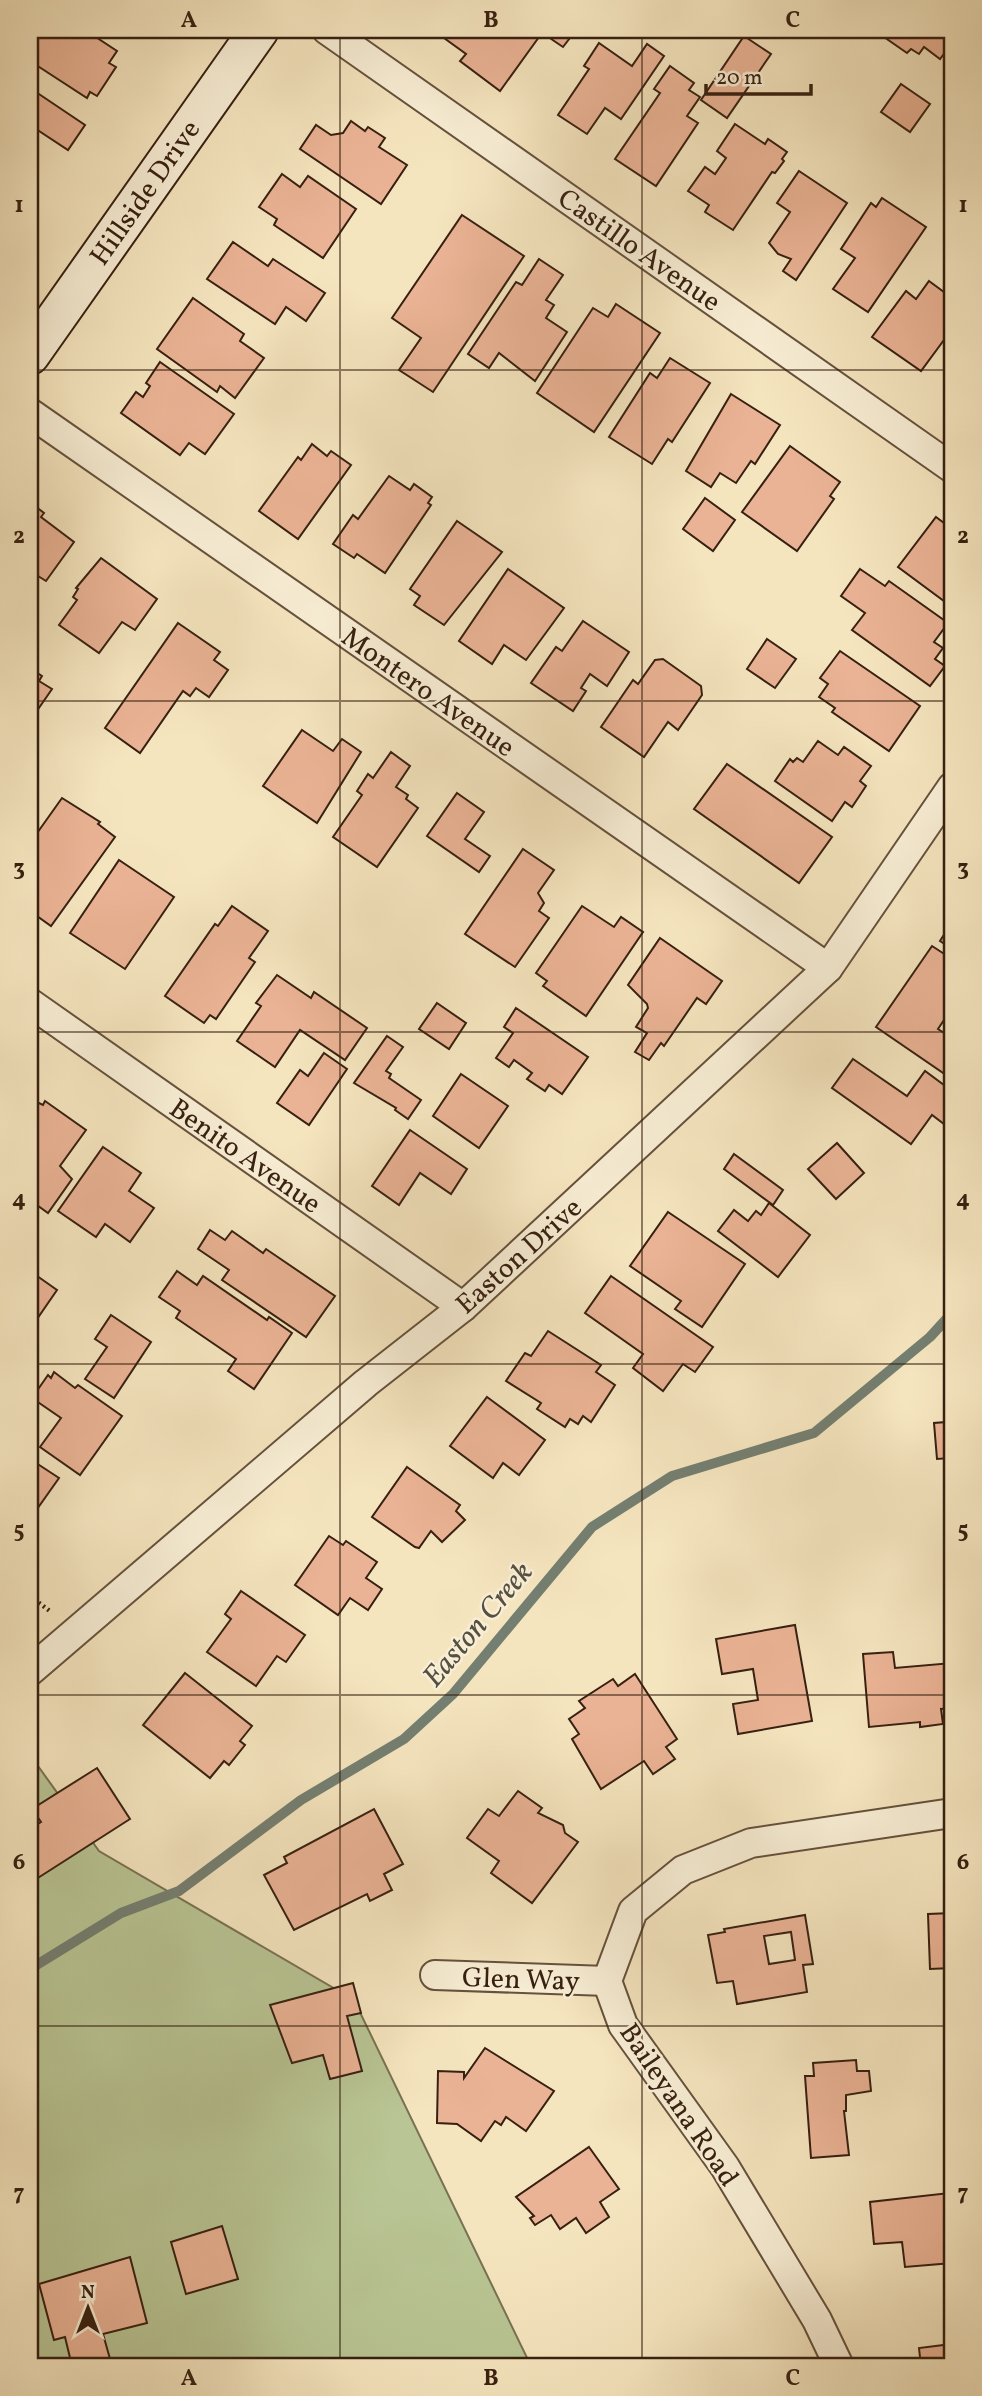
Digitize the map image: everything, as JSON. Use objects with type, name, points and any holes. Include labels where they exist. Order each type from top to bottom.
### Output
[{"type":"main road","name":"Hillside Drive","points":[[30,355],[258,30]]},
{"type":"street","name":"Castillo Avenue","points":[[327,30],[952,468]]},
{"type":"street","name":"Montero Avenue","points":[[30,413],[828,968]]},
{"type":"street","name":"Easton Drive","points":[[30,1671],[366,1383],[463,1307],[828,968],[952,787]]},
{"type":"street","name":"Benito Avenue","points":[[30,1003],[463,1307]]},
{"type":"street","points":[[607,1980],[633,1911],[683,1870],[751,1843],[952,1813]]},
{"type":"street","name":"Glen Way","points":[[435,1975],[607,1980]]},
{"type":"street","name":"Baileyana Road","points":[[607,1980],[623,2025],[725,2167],[817,2320],[839,2366]]},
{"type":"green space","points":[[38,1766],[99,1851],[354,2000],[531,2366],[30,2366],[30,1770]]},
{"type":"building","points":[[34,30],[85,30],[117,51],[109,63],[116,67],[97,96],[90,92],[87,98],[30,61],[30,37]]},
{"type":"building","points":[[433,30],[530,30],[539,37],[500,91],[460,61],[466,54]]},
{"type":"building","points":[[538,30],[576,30],[563,47]]},
{"type":"building","points":[[889,30],[952,30],[952,43],[940,59],[924,47],[919,54],[911,49],[907,53],[884,37]]},
{"type":"building","points":[[744,36],[771,54],[727,118],[701,100]]},
{"type":"building","points":[[599,43],[632,66],[647,44],[664,56],[621,119],[605,108],[587,134],[558,115],[589,69],[584,66]]},
{"type":"building","points":[[670,66],[694,83],[689,90],[700,97],[687,116],[698,123],[656,186],[615,159],[660,93],[654,89]]},
{"type":"building","points":[[901,84],[930,104],[910,132],[881,112]]},
{"type":"building","points":[[30,88],[85,125],[68,150],[30,125]]},
{"type":"building","points":[[351,121],[365,131],[368,127],[385,138],[379,147],[407,165],[381,204],[300,149],[316,125],[331,135],[343,133]]},
{"type":"building","points":[[735,124],[765,144],[768,139],[787,152],[782,159],[784,161],[775,173],[772,172],[733,230],[705,212],[709,205],[688,191],[705,167],[715,174],[726,158],[717,151]]},
{"type":"building","points":[[799,171],[847,203],[796,280],[783,271],[791,259],[778,254],[769,243],[790,212],[777,203]]},
{"type":"building","points":[[282,174],[300,187],[308,176],[356,209],[323,258],[274,225],[277,219],[259,207]]},
{"type":"building","points":[[882,198],[926,227],[868,312],[833,289],[855,258],[841,249],[871,203],[876,207]]},
{"type":"building","points":[[462,215],[524,256],[433,392],[399,370],[421,338],[392,318]]},
{"type":"building","points":[[233,242],[268,266],[273,259],[325,293],[306,321],[286,307],[275,324],[207,279]]},
{"type":"building","points":[[539,259],[563,275],[546,300],[554,305],[546,318],[567,332],[535,381],[499,353],[489,368],[468,354],[516,282],[522,285]]},
{"type":"building","points":[[929,281],[952,298],[952,329],[921,371],[872,337],[906,291],[916,299]]},
{"type":"building","points":[[193,298],[244,334],[240,341],[264,358],[235,398],[220,386],[217,392],[157,349]]},
{"type":"building","points":[[616,304],[660,333],[594,432],[537,393],[593,308],[608,317]]},
{"type":"building","points":[[670,358],[710,383],[672,442],[668,439],[652,464],[609,437],[650,373],[657,378]]},
{"type":"building","points":[[160,362],[234,414],[205,454],[189,443],[180,455],[121,413],[136,392],[143,397],[150,386],[146,383]]},
{"type":"building","points":[[731,394],[780,425],[755,464],[751,461],[736,483],[720,473],[711,487],[686,471]]},
{"type":"building","points":[[312,444],[327,456],[331,451],[351,465],[298,539],[259,511],[298,457],[301,460]]},
{"type":"building","points":[[790,446],[840,482],[830,496],[834,499],[797,551],[742,512]]},
{"type":"building","points":[[389,476],[410,490],[414,484],[432,497],[428,503],[431,505],[385,573],[357,554],[354,558],[333,544],[353,515],[358,519]]},
{"type":"building","points":[[705,498],[735,520],[713,551],[683,529]]},
{"type":"building","points":[[31,503],[44,513],[41,517],[74,542],[46,581],[30,571]]},
{"type":"building","points":[[936,517],[952,529],[952,607],[898,567]]},
{"type":"building","points":[[457,521],[502,552],[444,625],[414,605],[420,596],[410,589]]},
{"type":"building","points":[[101,558],[157,599],[135,630],[122,622],[99,653],[59,625],[77,600],[73,597],[78,589],[76,588]]},
{"type":"building","points":[[508,569],[564,608],[526,660],[504,645],[492,664],[459,641]]},
{"type":"building","points":[[860,569],[885,586],[889,581],[948,623],[934,642],[943,648],[935,659],[945,666],[930,686],[852,630],[865,613],[841,596]]},
{"type":"building","points":[[583,621],[629,652],[607,686],[590,674],[581,688],[586,691],[573,711],[531,683],[556,647],[562,651]]},
{"type":"building","points":[[178,623],[220,652],[214,660],[228,670],[209,697],[196,688],[190,696],[183,691],[140,753],[105,728]]},
{"type":"building","points":[[767,639],[796,659],[775,688],[747,669]]},
{"type":"building","points":[[840,651],[920,706],[889,751],[832,712],[835,708],[819,697],[828,684],[820,678]]},
{"type":"building","points":[[663,659],[701,686],[702,695],[678,730],[668,722],[644,757],[601,727],[633,680],[638,684],[655,660]]},
{"type":"building","points":[[30,668],[42,676],[39,681],[52,689],[32,718]]},
{"type":"building","points":[[302,730],[333,751],[342,739],[361,752],[317,823],[263,786]]},
{"type":"building","points":[[818,741],[838,755],[844,747],[871,766],[860,781],[866,786],[852,807],[845,802],[832,821],[775,781],[790,759],[793,762],[797,758],[803,762]]},
{"type":"building","points":[[391,752],[410,766],[396,787],[408,795],[406,799],[418,808],[377,867],[333,837],[362,795],[357,791],[368,774],[373,778]]},
{"type":"building","points":[[727,764],[832,837],[799,883],[694,809]]},
{"type":"building","points":[[457,793],[484,812],[465,839],[490,856],[479,872],[427,836]]},
{"type":"building","points":[[62,798],[100,822],[98,824],[115,837],[51,926],[30,911],[30,843]]},
{"type":"building","points":[[523,849],[554,870],[538,893],[544,903],[539,911],[549,918],[515,967],[465,934]]},
{"type":"building","points":[[119,860],[174,897],[125,969],[70,933]]},
{"type":"building","points":[[232,906],[268,931],[249,958],[255,962],[216,1019],[210,1015],[204,1023],[165,996],[215,924],[218,926]]},
{"type":"building","points":[[582,906],[614,927],[621,917],[643,932],[586,1016],[543,986],[547,981],[536,973]]},
{"type":"building","points":[[952,922],[952,949],[940,941]]},
{"type":"building","points":[[660,938],[722,981],[706,1004],[697,998],[664,1046],[661,1043],[649,1060],[635,1052],[647,1033],[636,1027],[648,1008],[647,1004],[628,985]]},
{"type":"building","points":[[932,946],[952,959],[952,1008],[938,1029],[952,1038],[952,1079],[876,1027]]},
{"type":"building","points":[[277,975],[311,998],[314,992],[367,1028],[345,1060],[300,1030],[275,1067],[237,1041],[261,1006],[256,1003]]},
{"type":"building","points":[[437,1003],[466,1023],[449,1049],[419,1029]]},
{"type":"building","points":[[516,1008],[588,1057],[562,1094],[549,1085],[545,1091],[527,1079],[532,1073],[514,1060],[509,1067],[496,1058],[513,1033],[504,1027]]},
{"type":"building","points":[[387,1036],[403,1047],[386,1071],[391,1074],[389,1078],[421,1100],[408,1119],[395,1110],[396,1108],[354,1083]]},
{"type":"building","points":[[324,1053],[347,1069],[309,1125],[277,1103],[300,1070],[308,1076]]},
{"type":"building","points":[[853,1059],[907,1096],[925,1071],[952,1091],[952,1112],[944,1124],[932,1115],[911,1144],[832,1088]]},
{"type":"building","points":[[461,1074],[508,1106],[479,1148],[433,1116]]},
{"type":"building","points":[[45,1101],[86,1130],[60,1166],[72,1179],[48,1213],[30,1200],[30,1116],[39,1103],[43,1105]]},
{"type":"building","points":[[410,1130],[467,1169],[451,1194],[420,1173],[399,1205],[372,1186]]},
{"type":"building","points":[[837,1143],[864,1173],[836,1199],[808,1169]]},
{"type":"building","points":[[103,1147],[141,1173],[129,1191],[154,1208],[130,1242],[105,1224],[96,1237],[58,1211]]},
{"type":"building","points":[[734,1154],[783,1190],[773,1205],[724,1169]]},
{"type":"building","points":[[769,1203],[810,1235],[778,1277],[718,1231],[734,1210],[748,1221],[756,1211],[761,1215]]},
{"type":"building","points":[[668,1212],[745,1264],[702,1327],[675,1309],[681,1301],[630,1266]]},
{"type":"building","points":[[210,1230],[225,1240],[232,1231],[263,1253],[266,1249],[335,1296],[306,1337],[222,1280],[229,1270],[198,1249]]},
{"type":"building","points":[[30,1271],[57,1290],[37,1319],[30,1314]]},
{"type":"building","points":[[177,1271],[197,1285],[203,1276],[267,1320],[269,1317],[292,1333],[254,1389],[228,1371],[236,1359],[176,1318],[180,1311],[159,1297]]},
{"type":"building","points":[[611,1276],[713,1347],[695,1372],[683,1364],[663,1391],[633,1368],[643,1354],[585,1313]]},
{"type":"building","points":[[111,1315],[151,1342],[114,1398],[85,1379],[107,1347],[95,1339]]},
{"type":"building","points":[[548,1331],[601,1365],[596,1372],[615,1385],[591,1422],[583,1416],[578,1424],[570,1419],[565,1427],[537,1409],[541,1403],[506,1381],[525,1353],[531,1356]]},
{"type":"building","points":[[54,1372],[75,1388],[78,1385],[122,1416],[80,1475],[40,1447],[61,1418],[32,1398],[48,1375],[51,1378]]},
{"type":"building","points":[[487,1397],[545,1440],[519,1475],[503,1463],[493,1478],[450,1446]]},
{"type":"building","points":[[952,1405],[952,1481],[950,1458],[937,1459],[934,1423],[946,1422],[945,1406]]},
{"type":"building","points":[[30,1459],[59,1478],[30,1519]]},
{"type":"building","points":[[407,1467],[460,1505],[456,1511],[465,1520],[442,1542],[431,1531],[419,1548],[415,1547],[372,1517]]},
{"type":"building","points":[[329,1536],[343,1545],[346,1541],[377,1562],[366,1578],[382,1589],[368,1610],[350,1598],[338,1615],[295,1585]]},
{"type":"building","points":[[241,1591],[305,1635],[286,1662],[277,1656],[256,1686],[207,1652],[231,1619],[225,1614]]},
{"type":"building","points":[[795,1625],[812,1721],[738,1734],[733,1704],[758,1700],[753,1669],[722,1674],[716,1639]]},
{"type":"building","points":[[893,1652],[895,1668],[952,1663],[952,1708],[941,1709],[943,1724],[920,1727],[920,1722],[869,1727],[863,1654]]},
{"type":"building","points":[[185,1673],[252,1726],[240,1741],[245,1745],[229,1765],[224,1761],[210,1778],[143,1725]]},
{"type":"building","points":[[635,1674],[677,1739],[666,1747],[675,1759],[653,1774],[644,1761],[601,1789],[572,1739],[579,1734],[569,1719],[585,1708],[579,1701],[613,1679],[618,1686]]},
{"type":"building","points":[[97,1768],[130,1819],[30,1883],[30,1829],[41,1822],[32,1809]]},
{"type":"building","points":[[518,1791],[542,1808],[538,1813],[563,1825],[565,1833],[578,1842],[532,1903],[491,1873],[499,1861],[467,1838],[488,1809],[499,1816]]},
{"type":"building","points":[[374,1809],[403,1864],[384,1874],[392,1890],[370,1901],[367,1894],[294,1930],[264,1875],[287,1863],[284,1857]]},
{"type":"building","points":[[952,1913],[952,1968],[930,1969],[928,1914]]},
{"type":"building","points":[[805,1915],[813,1964],[803,1965],[807,1992],[737,2004],[733,1981],[717,1983],[708,1935],[725,1932],[724,1929]],"holes":[[[791,1932],[795,1960],[769,1964],[764,1936]]]},
{"type":"building","points":[[353,1983],[361,2013],[347,2016],[362,2071],[330,2079],[323,2055],[292,2063],[270,2005]]},
{"type":"building","points":[[485,2048],[554,2091],[526,2131],[506,2117],[501,2125],[495,2121],[481,2141],[457,2124],[437,2123],[438,2071],[464,2072],[464,2078]]},
{"type":"building","points":[[856,2060],[857,2071],[869,2071],[871,2091],[846,2095],[844,2111],[849,2155],[811,2158],[805,2076],[814,2076],[813,2063]]},
{"type":"building","points":[[589,2147],[619,2189],[600,2202],[609,2217],[586,2233],[576,2218],[560,2229],[551,2215],[535,2225],[530,2218],[534,2216],[516,2197]]},
{"type":"building","points":[[949,2193],[952,2263],[905,2267],[902,2242],[874,2244],[870,2202]]},
{"type":"building","points":[[222,2226],[238,2279],[186,2294],[171,2242]]},
{"type":"building","points":[[130,2257],[147,2323],[103,2334],[112,2366],[72,2366],[65,2337],[54,2340],[39,2284]]},
{"type":"building","points":[[952,2344],[952,2366],[921,2366],[919,2348]]},
{"type":"waterway","name":"Easton Creek","points":[[30,1969],[121,1913],[179,1891],[301,1800],[404,1739],[453,1694],[592,1527],[672,1476],[814,1433],[930,1337],[952,1313]]}]
